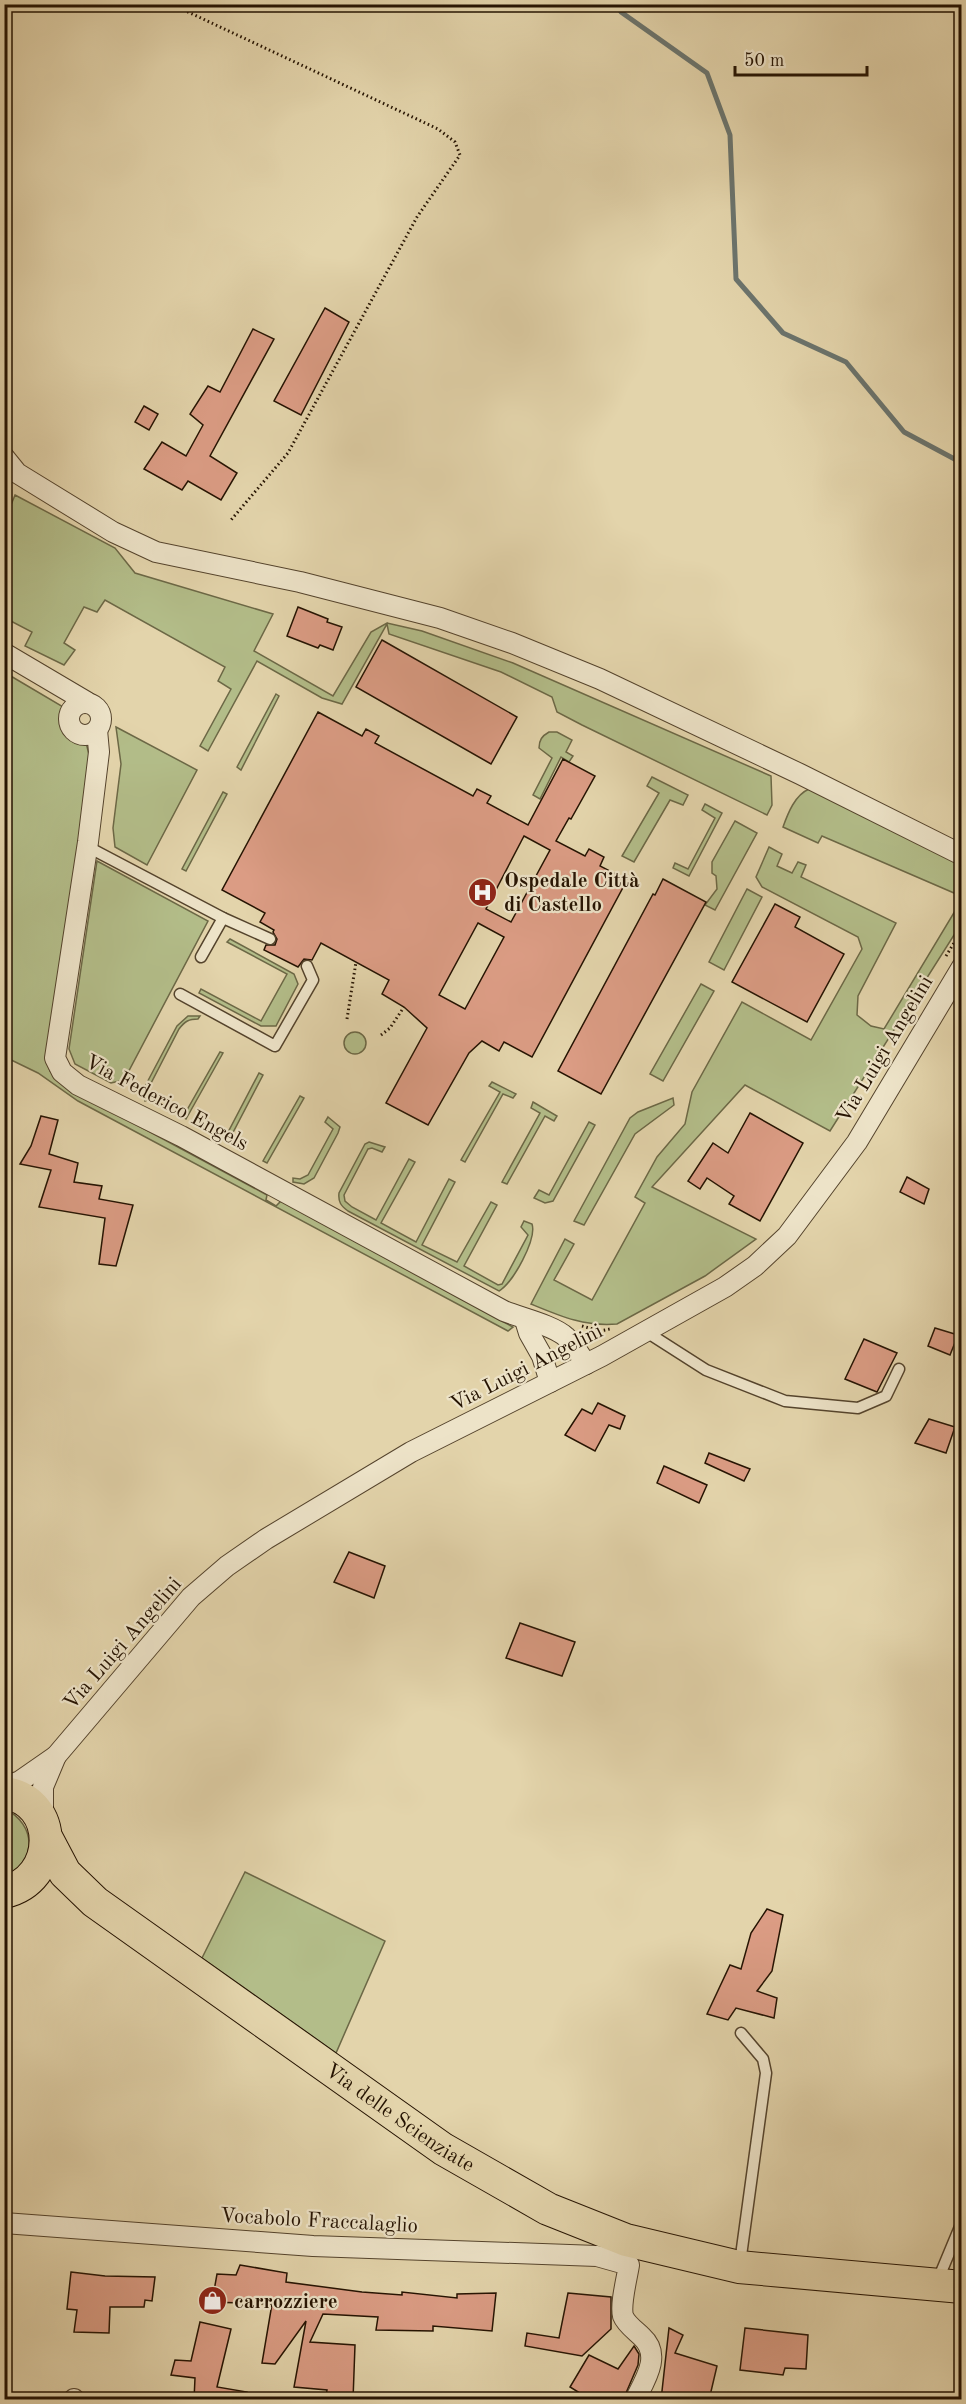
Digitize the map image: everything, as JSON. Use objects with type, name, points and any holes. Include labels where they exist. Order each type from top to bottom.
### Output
[{"type":"main road","name":"Via delle Scienziate","points":[[4,1792],[23,1799],[35,1809],[65,1873],[95,1902],[443,2149],[538,2204],[626,2240],[739,2267],[948,2286]]},
{"type":"main road","points":[[11,1890],[30,1880],[40,1867],[46,1852],[45,1830]]},
{"type":"main road","name":"Via delle Scienziate","points":[[11,1890],[59,1888],[95,1902]]},
{"type":"street","points":[[4,457],[17,473],[113,532],[156,552],[300,582],[440,618],[512,644],[621,689],[800,774],[962,855]]},
{"type":"street","points":[[4,653],[49,678],[80,705],[98,709],[101,716],[90,732],[75,731],[70,724],[69,716],[80,705]]},
{"type":"street","name":"Via Federico Engels","points":[[90,732],[99,752],[55,1058],[62,1072],[78,1085],[182,1136],[495,1306],[525,1320],[550,1327],[566,1336],[586,1364]]},
{"type":"street","name":"Via Luigi Angelini","points":[[4,1787],[20,1781],[56,1756],[191,1598],[226,1566],[266,1539],[411,1452],[586,1364],[725,1287],[755,1266],[788,1236],[857,1142],[952,964]]},
{"type":"street","points":[[525,1320],[529,1333],[542,1356],[550,1382]]},
{"type":"street","name":"Via Luigi Angelini","points":[[45,1830],[42,1787],[56,1756]]},
{"type":"street","name":"Vocabolo Fraccalaglio","points":[[4,2223],[313,2246],[597,2256],[629,2265],[623,2316],[648,2343],[652,2360],[650,2371],[635,2400]]},
{"type":"lane","points":[[87,848],[223,918],[270,939]]},
{"type":"lane","points":[[201,957],[223,918]]},
{"type":"lane","points":[[180,994],[275,1046],[314,980],[307,966]]},
{"type":"lane","points":[[645,1331],[706,1370],[785,1401],[858,1408],[886,1396],[899,1369]]},
{"type":"lane","points":[[739,2267],[766,2073],[763,2059],[741,2033]]},
{"type":"lane","points":[[948,2286],[962,2222]]},
{"type":"path","points":[[171,4],[438,129],[455,142],[460,155],[417,217],[288,453],[231,520]]},
{"type":"path","points":[[952,964],[962,930]]},
{"type":"path","points":[[347,1019],[356,962]]},
{"type":"path","points":[[381,1035],[390,1028],[404,1006]]},
{"type":"path","points":[[161,1105],[164,1100]]},
{"type":"path","points":[[579,1325],[600,1331],[617,1328]]},
{"type":"green space","points":[[15,495],[115,548],[135,573],[273,614],[254,651],[333,696],[371,632],[387,623],[422,631],[513,663],[771,776],[772,805],[767,815],[557,712],[552,697],[501,672],[389,634],[387,624],[342,704],[322,698],[257,661],[208,751],[200,746],[231,689],[218,681],[225,667],[105,600],[97,612],[84,607],[64,643],[75,650],[64,665],[25,646],[32,632],[5,618],[5,520]]},
{"type":"green space","points":[[9,675],[65,708],[83,730],[91,763],[46,1057],[50,1071],[68,1088],[267,1195],[266,1200],[276,1206],[281,1201],[513,1327],[508,1331],[78,1101],[38,1073],[5,1057],[4,684]]},
{"type":"green space","points":[[276,694],[279,696],[241,770],[237,767]]},
{"type":"green space","points":[[116,727],[197,770],[147,865],[115,847],[113,828],[121,764]]},
{"type":"green space","points":[[549,732],[557,732],[572,740],[566,752],[573,756],[569,762],[561,757],[540,799],[533,795],[552,758],[539,748],[539,745],[541,738]]},
{"type":"green space","points":[[652,777],[688,795],[683,805],[670,800],[634,862],[622,856],[659,793],[647,786]]},
{"type":"green space","points":[[809,789],[961,860],[961,896],[822,836],[818,843],[783,827],[796,800]]},
{"type":"green space","points":[[223,792],[227,794],[186,871],[182,869]]},
{"type":"green space","points":[[705,804],[722,813],[689,876],[673,868],[675,863],[688,869],[715,818],[702,810]]},
{"type":"green space","points":[[735,821],[757,833],[715,910],[705,905],[717,889],[716,876],[712,873],[712,862]]},
{"type":"green space","points":[[769,847],[782,854],[777,866],[792,873],[798,862],[806,865],[801,877],[896,923],[858,996],[857,1015],[871,1026],[884,1029],[961,901],[961,924],[830,1131],[745,1085],[652,1187],[756,1239],[705,1276],[617,1324],[583,1322],[531,1304],[565,1239],[574,1244],[554,1280],[592,1300],[645,1203],[635,1197],[657,1157],[685,1124],[692,1092],[742,1002],[811,1040],[862,949],[858,937],[762,887],[756,877]]},
{"type":"green space","points":[[97,861],[208,921],[124,1080],[111,1083],[75,1064],[69,1049]]},
{"type":"green space","points":[[747,889],[762,897],[724,970],[709,962]]},
{"type":"green space","points":[[230,939],[294,974],[298,984],[276,1026],[261,1026],[199,993],[201,989],[261,1021],[287,974],[227,942]]},
{"type":"green space","points":[[701,984],[714,991],[663,1081],[650,1074]]},
{"type":"green space","points":[[188,1016],[200,1016],[198,1019],[187,1021],[179,1029],[147,1091],[150,1099],[145,1101],[143,1090],[177,1026]]},
{"type":"green space","points":[[355,1032],[363,1035],[366,1043],[363,1051],[355,1054],[347,1051],[344,1043],[347,1035]]},
{"type":"green space","points":[[220,1052],[223,1053],[186,1119],[183,1117]]},
{"type":"green space","points":[[259,1073],[263,1075],[228,1142],[224,1140]]},
{"type":"green space","points":[[492,1082],[516,1094],[513,1098],[503,1094],[465,1162],[461,1160],[500,1092],[489,1086]]},
{"type":"green space","points":[[300,1096],[304,1098],[267,1163],[263,1161]]},
{"type":"green space","points":[[673,1098],[674,1105],[635,1134],[584,1225],[574,1221],[630,1118],[638,1112]]},
{"type":"green space","points":[[533,1102],[557,1116],[554,1121],[545,1116],[507,1184],[502,1182],[540,1113],[531,1108]]},
{"type":"green space","points":[[328,1117],[340,1127],[314,1178],[304,1184],[293,1182],[293,1178],[300,1179],[308,1175],[333,1129],[325,1122]]},
{"type":"green space","points":[[589,1122],[595,1125],[553,1201],[545,1203],[534,1198],[539,1190],[549,1195]]},
{"type":"green space","points":[[369,1142],[385,1147],[382,1152],[372,1148],[368,1149],[344,1195],[345,1201],[376,1220],[409,1159],[415,1162],[381,1223],[416,1242],[449,1179],[455,1182],[422,1245],[457,1262],[491,1202],[497,1205],[464,1266],[498,1285],[502,1284],[528,1235],[521,1227],[524,1221],[532,1224],[531,1240],[523,1260],[505,1286],[499,1291],[344,1207],[339,1193],[365,1144]]},
{"type":"green space","points":[[5,1809],[23,1824],[29,1843],[28,1853],[23,1862],[16,1870],[5,1876]]},
{"type":"green space","points":[[245,1872],[385,1941],[336,2053],[202,1958]]},
{"type":"building","points":[[325,308],[349,322],[301,415],[274,401]]},
{"type":"building","points":[[253,329],[274,339],[210,456],[237,473],[221,500],[188,481],[182,490],[144,469],[162,442],[186,456],[203,425],[190,414],[208,386],[220,392]]},
{"type":"building","points":[[144,406],[158,414],[149,430],[135,422]]},
{"type":"building","points":[[298,607],[342,627],[333,650],[320,645],[318,648],[287,636]]},
{"type":"building","points":[[382,640],[517,717],[491,764],[356,687]]},
{"type":"building","points":[[318,712],[362,736],[366,729],[379,736],[375,743],[473,796],[477,789],[491,796],[487,803],[528,825],[563,759],[595,776],[556,841],[585,856],[589,849],[604,857],[600,866],[627,880],[532,1057],[504,1042],[499,1051],[482,1041],[469,1053],[428,1125],[386,1103],[427,1028],[404,1007],[382,994],[389,980],[321,943],[312,960],[304,959],[298,967],[264,950],[266,945],[275,945],[277,939],[274,930],[260,922],[265,913],[222,890]],"holes":[[[524,836],[550,850],[511,922],[486,909]],[[478,923],[504,937],[465,1009],[439,995]]]},
{"type":"building","points":[[663,879],[706,902],[601,1094],[558,1071]]},
{"type":"building","points":[[775,904],[800,917],[795,927],[844,954],[807,1022],[732,982]]},
{"type":"building","points":[[750,1113],[803,1143],[760,1221],[729,1204],[734,1196],[707,1178],[700,1189],[688,1181],[713,1143],[728,1153]]},
{"type":"building","points":[[41,1116],[58,1120],[49,1154],[78,1163],[74,1182],[102,1186],[99,1199],[133,1205],[116,1266],[99,1264],[105,1218],[39,1207],[51,1170],[20,1164],[31,1146]]},
{"type":"building","points":[[907,1177],[929,1189],[924,1204],[900,1192]]},
{"type":"building","points":[[935,1328],[958,1335],[950,1355],[928,1346]]},
{"type":"building","points":[[864,1339],[897,1353],[877,1392],[845,1379]]},
{"type":"building","points":[[598,1403],[625,1416],[620,1429],[609,1425],[595,1451],[565,1435],[582,1409],[592,1414]]},
{"type":"building","points":[[929,1419],[955,1427],[946,1453],[915,1443]]},
{"type":"building","points":[[709,1453],[750,1469],[744,1481],[705,1463]]},
{"type":"building","points":[[664,1466],[707,1485],[699,1503],[657,1483]]},
{"type":"building","points":[[349,1552],[385,1566],[374,1598],[334,1582]]},
{"type":"building","points":[[520,1623],[575,1642],[562,1676],[506,1658]]},
{"type":"building","points":[[767,1909],[783,1915],[772,1971],[757,1991],[777,1998],[774,2018],[736,2008],[728,2020],[707,2014],[730,1965],[741,1969],[751,1933]]},
{"type":"building","points":[[240,2265],[287,2273],[286,2282],[362,2292],[402,2295],[402,2292],[457,2298],[457,2294],[496,2293],[492,2331],[433,2326],[433,2331],[376,2330],[378,2317],[323,2314],[310,2342],[355,2345],[353,2400],[325,2400],[327,2390],[294,2387],[306,2321],[275,2364],[262,2363],[272,2304],[212,2302],[217,2274],[236,2275]]},
{"type":"building","points":[[71,2272],[105,2276],[155,2277],[152,2301],[145,2300],[144,2307],[110,2307],[109,2333],[74,2332],[77,2310],[67,2309]]},
{"type":"building","points":[[568,2293],[611,2297],[611,2329],[582,2356],[525,2346],[527,2333],[559,2338]]},
{"type":"building","points":[[200,2322],[231,2329],[217,2387],[247,2392],[246,2400],[194,2400],[195,2378],[171,2375],[175,2360],[191,2361]]},
{"type":"building","points":[[669,2328],[683,2335],[675,2353],[717,2366],[709,2400],[661,2400]]},
{"type":"building","points":[[745,2328],[808,2335],[806,2369],[785,2368],[783,2375],[740,2370]]},
{"type":"building","points":[[634,2346],[639,2354],[638,2365],[623,2400],[591,2400],[570,2387],[589,2355],[618,2369]]},
{"type":"waterway","points":[[616,4],[621,12],[707,73],[730,135],[736,279],[783,333],[846,362],[904,432],[962,463]]},
{"type":"place","name":"Ospedale Città di Castello","points":[[483,892]]},
{"type":"place","name":"carrozziere","points":[[213,2301]]}]
